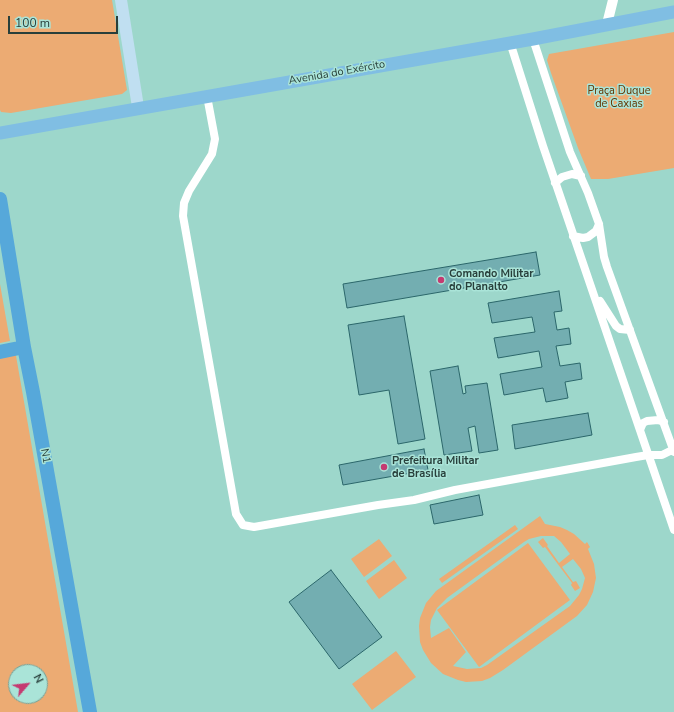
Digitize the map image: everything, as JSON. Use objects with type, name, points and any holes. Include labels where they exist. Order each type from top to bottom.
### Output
[{"type":"highway","name":"N1","points":[[0,199],[24,347],[90,712]]},
{"type":"highway","points":[[0,352],[24,347]]},
{"type":"main road","points":[[121,0],[138,108]]},
{"type":"main road","name":"Avenida do Exército","points":[[0,133],[533,39],[674,12]]},
{"type":"street","points":[[607,24],[613,0]]},
{"type":"street","points":[[207,96],[215,138],[212,154],[189,191],[184,203],[183,216],[236,514],[244,525],[254,527],[378,504],[414,500],[455,490],[648,455],[662,455],[674,450],[604,257],[599,224],[581,176],[570,152],[533,39]]},
{"type":"street","points":[[510,42],[555,183],[674,528]]},
{"type":"street","points":[[555,183],[562,177],[572,174],[581,176]]},
{"type":"street","points":[[573,236],[583,238],[588,237],[596,231],[599,224]]},
{"type":"street","points":[[592,289],[616,326],[620,329],[630,330]]},
{"type":"street","points":[[640,430],[643,423],[647,421],[658,420],[664,422]]},
{"type":"green space","points":[[0,0],[112,0],[127,90],[122,94],[11,113],[1,112]]},
{"type":"green space","name":"Praça Duque de Caxias","points":[[674,32],[674,168],[608,179],[591,179],[578,148],[551,73],[547,60],[549,54]]},
{"type":"green space","points":[[0,284],[10,341],[0,343]]},
{"type":"green space","points":[[15,350],[78,712],[0,712],[0,353]]},
{"type":"green space","points":[[540,516],[545,524],[567,530],[585,544],[587,542],[590,547],[588,549],[594,564],[596,578],[593,592],[587,605],[577,616],[503,670],[482,681],[466,682],[443,674],[431,663],[423,650],[420,642],[420,618],[426,603],[436,591]],"holes":[[[541,536],[554,536],[561,542],[570,554],[559,563],[543,538],[538,542],[543,548],[545,547],[572,583],[571,585],[575,591],[580,588],[576,581],[573,582],[562,567],[573,559],[581,569],[585,578],[579,595],[570,606],[487,665],[481,668],[467,669],[453,666],[466,652],[449,628],[431,638],[431,620],[437,608],[447,598],[524,542]]]},
{"type":"green space","points":[[515,525],[518,529],[442,583],[439,579]]},
{"type":"green space","points":[[379,539],[392,556],[364,577],[351,559]]},
{"type":"green space","points":[[528,543],[570,600],[479,667],[437,610]]},
{"type":"green space","points":[[394,560],[407,578],[379,599],[366,581]]},
{"type":"green space","points":[[396,651],[416,677],[372,710],[352,684]]},
{"type":"building","name":"Comando Militar do Planalto","points":[[536,252],[540,275],[347,308],[343,284]]},
{"type":"building","points":[[559,291],[562,311],[554,312],[557,330],[569,328],[571,344],[556,346],[560,366],[580,363],[582,379],[565,382],[568,398],[546,402],[543,388],[504,395],[500,374],[542,367],[539,351],[498,358],[494,338],[535,332],[532,317],[492,323],[488,303]]},
{"type":"building","points":[[404,316],[425,439],[398,444],[389,390],[359,395],[348,325]]},
{"type":"building","points":[[458,366],[463,394],[466,393],[465,386],[487,383],[498,450],[479,453],[475,426],[468,428],[472,451],[444,455],[430,371]]},
{"type":"building","points":[[588,413],[592,435],[515,449],[512,425]]},
{"type":"building","name":"Prefeitura Militar de Brasília","points":[[424,449],[428,470],[343,485],[339,465]]},
{"type":"building","points":[[479,495],[483,515],[434,524],[430,505]]},
{"type":"building","points":[[331,570],[382,637],[339,669],[289,602]]},
{"type":"place","name":"Comando Militar do Planalto","points":[[441,280]]},
{"type":"place","name":"Prefeitura Militar de Brasília","points":[[384,467]]}]
